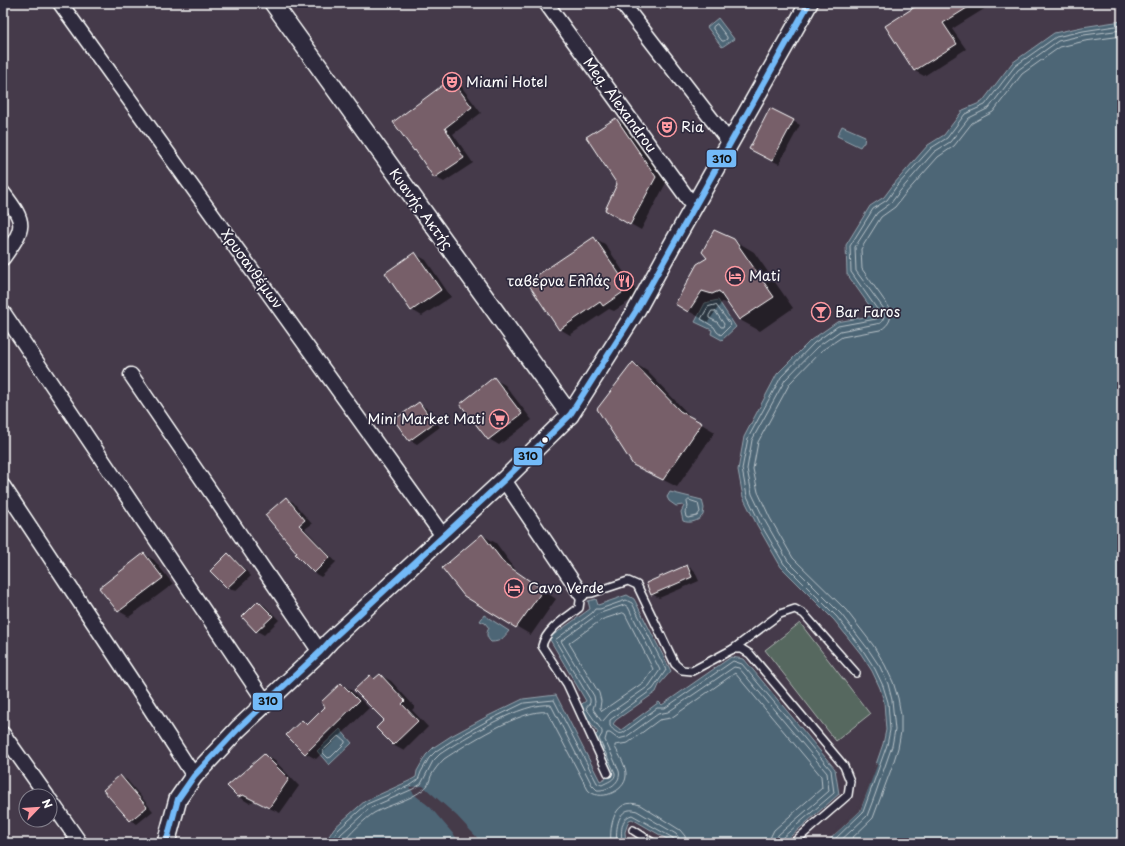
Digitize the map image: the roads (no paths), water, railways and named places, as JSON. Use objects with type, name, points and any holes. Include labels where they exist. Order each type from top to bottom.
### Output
[{"type":"street","name":"Χρυσανθέμων","points":[[60,3],[443,536]]},
{"type":"street","name":"Κυανής Ακτής","points":[[273,3],[570,415]]},
{"type":"street","name":"Meg. Alexandrou","points":[[546,3],[694,207]]},
{"type":"street","points":[[622,3],[730,143]]},
{"type":"street","points":[[166,843],[178,799],[194,776],[238,728],[504,480],[570,415],[636,311],[809,3]]},
{"type":"street","points":[[3,193],[19,217],[21,229],[16,240],[3,258]]},
{"type":"street","points":[[3,312],[266,703]]},
{"type":"street","points":[[131,375],[320,652]]},
{"type":"street","points":[[504,480],[581,594]]},
{"type":"street","points":[[3,486],[194,776]]},
{"type":"street","points":[[3,734],[41,788]]},
{"type":"street","points":[[58,811],[80,843]]},
{"type":"lane","points":[[608,773],[567,684],[542,646],[554,628],[579,608],[581,594],[592,593],[628,581],[637,585],[675,664],[682,670],[692,671],[733,649],[780,614],[795,609],[804,614],[856,673]]},
{"type":"lane","points":[[733,649],[742,649],[750,654],[844,766],[850,781],[848,795],[793,843]]},
{"type":"lane","points":[[633,830],[653,843]]},
{"type":"water","points":[[718,18],[734,39],[722,47],[707,27]]},
{"type":"water","points":[[1122,21],[1122,843],[825,843],[860,811],[883,744],[886,730],[884,702],[880,688],[872,671],[861,654],[834,620],[781,567],[757,525],[743,497],[738,470],[744,437],[777,374],[811,340],[837,322],[876,315],[847,274],[846,245],[870,206],[884,197],[928,145],[944,135],[963,110],[982,102],[1012,63],[1054,33]]},
{"type":"water","points":[[842,126],[865,136],[864,143],[860,147],[837,136]]},
{"type":"water","points":[[718,300],[736,327],[722,340],[711,334],[712,330],[695,322],[705,303]]},
{"type":"water","points":[[670,492],[702,500],[704,508],[703,515],[694,521],[683,521],[681,512],[684,506],[676,506],[669,501],[667,497]]},
{"type":"water","points":[[627,595],[634,599],[671,671],[659,685],[656,692],[616,720],[613,724],[621,730],[659,702],[662,705],[731,657],[744,659],[835,769],[839,794],[783,843],[674,843],[632,819],[629,820],[625,832],[626,843],[325,843],[334,828],[365,801],[416,777],[417,771],[426,755],[434,747],[488,716],[523,699],[556,695],[600,781],[611,775],[593,738],[598,733],[579,706],[586,701],[549,638],[590,609],[588,601],[596,599],[598,605]]},
{"type":"water","points":[[484,615],[509,631],[502,639],[494,642],[489,640],[487,632],[489,628],[485,623],[480,621]]},
{"type":"water","points":[[340,729],[352,743],[329,765],[317,751]]},
{"type":"place","name":"Miami Hotel","points":[[452,82]]},
{"type":"place","name":"Ria","points":[[667,127]]},
{"type":"place","name":"Mati","points":[[735,276]]},
{"type":"place","name":"ταβέρνα Ελλάς","points":[[624,281]]},
{"type":"place","name":"Bar Faros","points":[[821,312]]},
{"type":"place","name":"Mini Market Mati","points":[[499,419]]},
{"type":"place","name":"Cavo Verde","points":[[514,588]]}]
